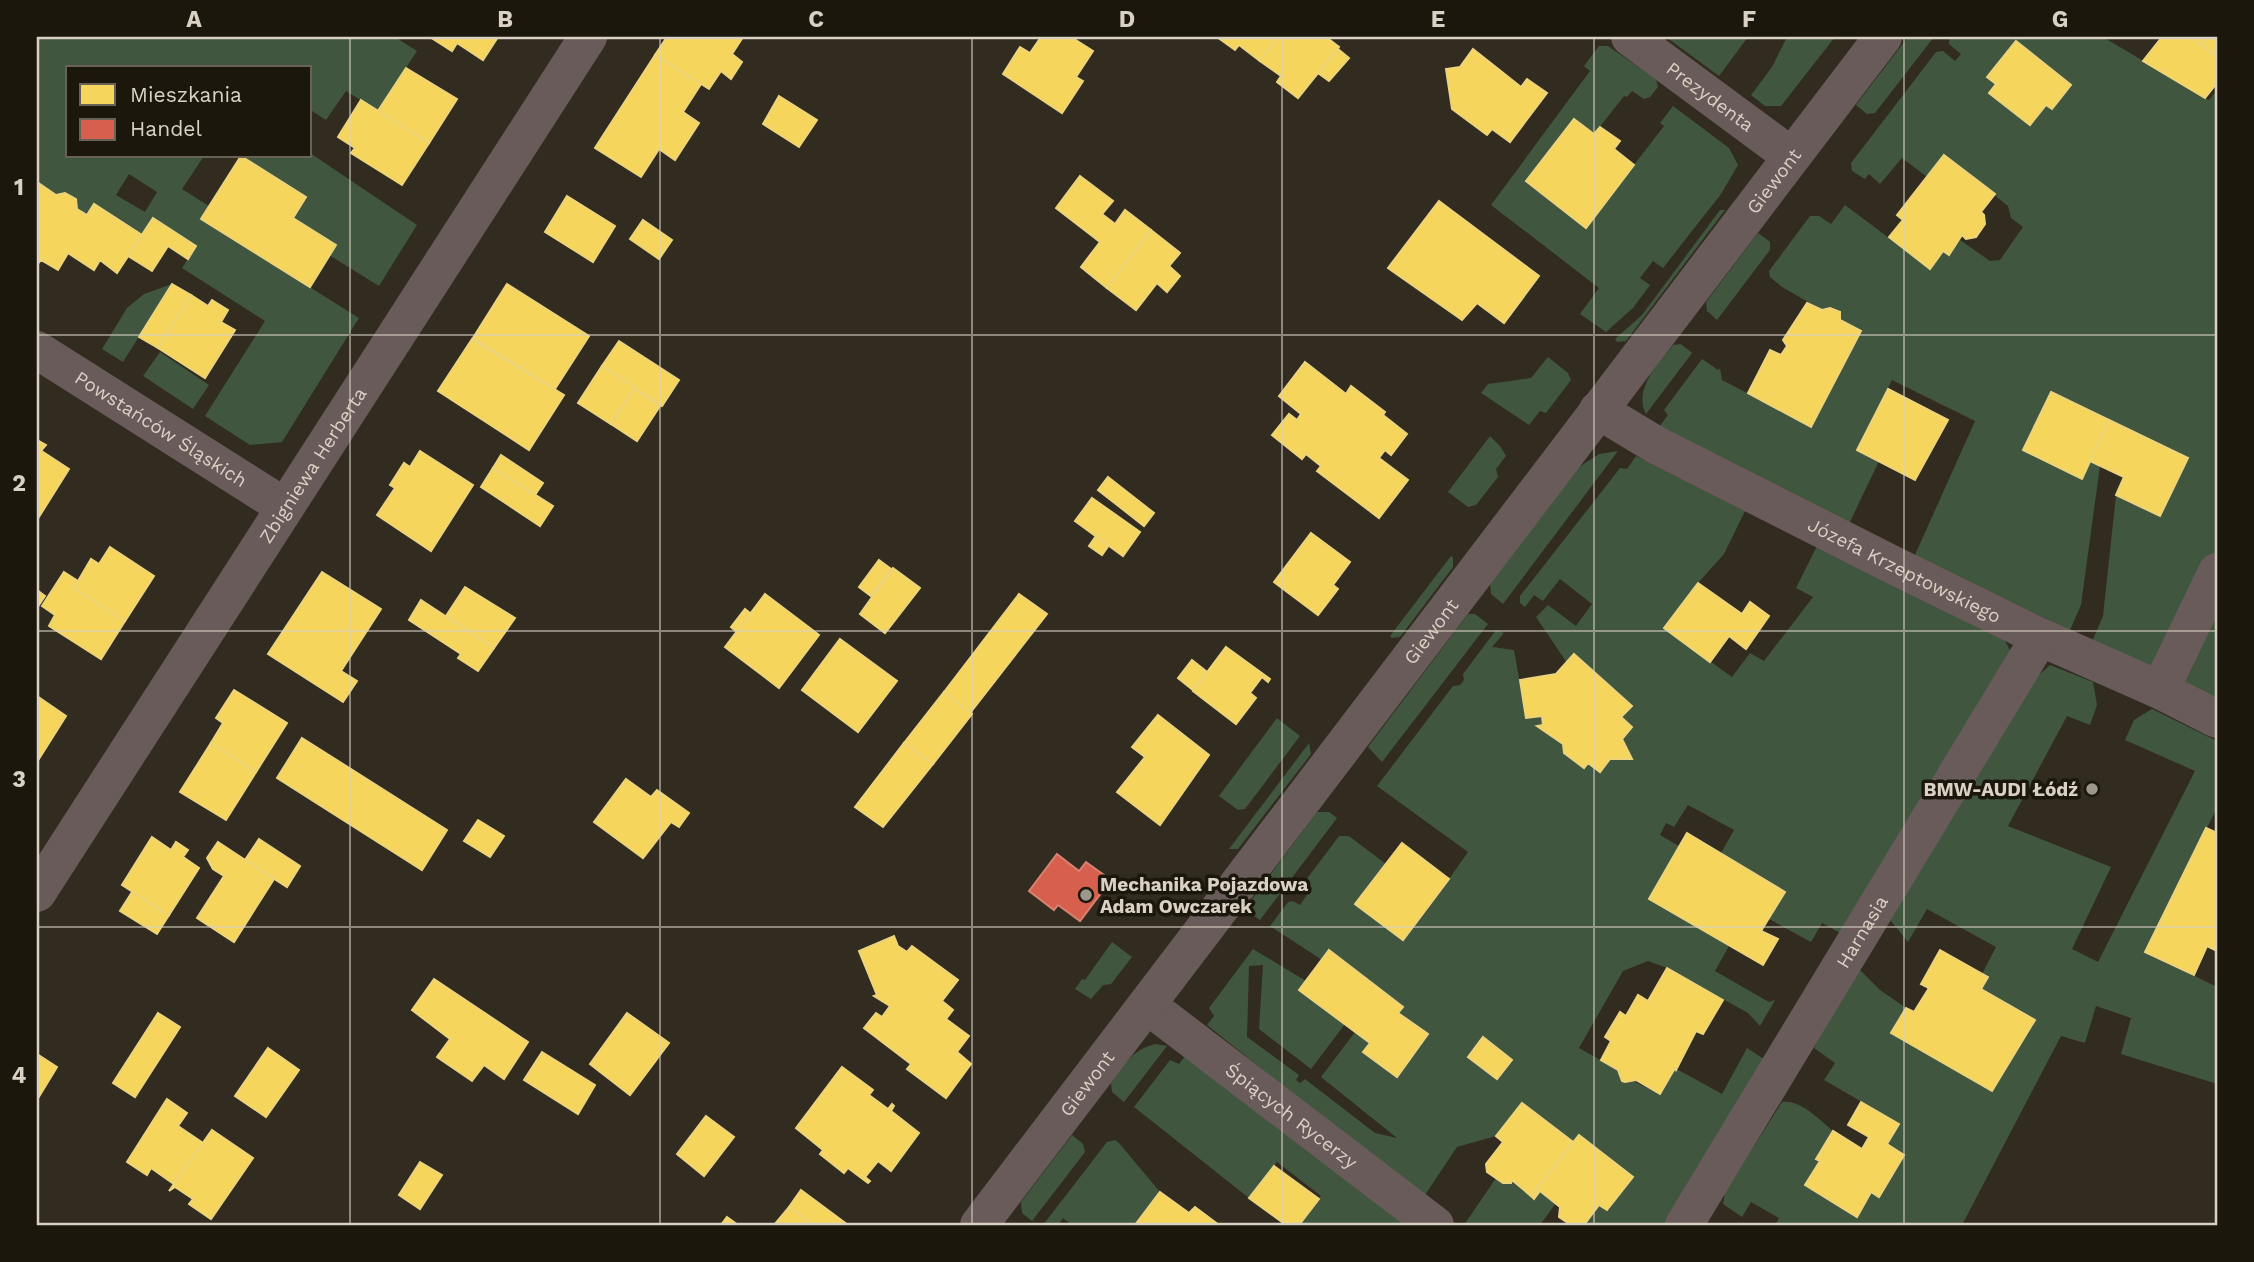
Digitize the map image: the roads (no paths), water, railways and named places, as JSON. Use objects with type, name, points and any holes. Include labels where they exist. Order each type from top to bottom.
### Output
[{"type":"street","name":"Zbigniewa Herberta","points":[[37,893],[588,37]]},
{"type":"street","name":"Prezydenta","points":[[1630,37],[1791,156]]},
{"type":"street","name":"Giewont","points":[[979,1225],[1883,37]]},
{"type":"street","name":"Powstańców Śląskich","points":[[37,350],[285,508]]},
{"type":"street","name":"Józefa Krzeptowskiego","points":[[1598,410],[1657,446],[2040,637],[2160,690],[2217,719]]},
{"type":"street","points":[[2160,690],[2217,572]]},
{"type":"street","name":"Harnasia","points":[[1684,1225],[2040,637]]},
{"type":"street","name":"Śpiących Rycerzy","points":[[1147,1005],[1435,1225]]},
{"type":"place","name":"BMW-AUDI Łódź","points":[[2092,789]]},
{"type":"place","name":"Mechanika Pojazdowa Adam Owczarek","points":[[1086,895]]}]
